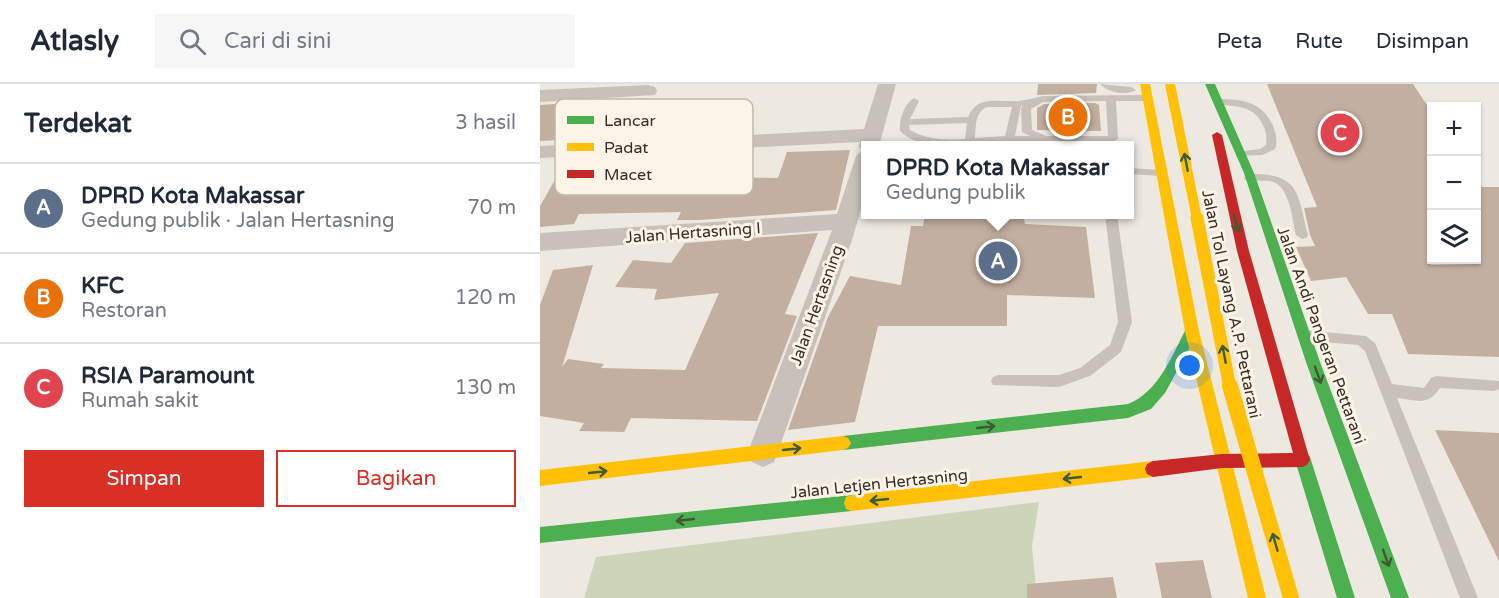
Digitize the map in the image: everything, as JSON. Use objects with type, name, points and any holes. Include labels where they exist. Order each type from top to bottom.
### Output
[{"type":"main road","name":"Jalan Tol Layang A.P. Pettarani","points":[[1170,84],[1231,392],[1291,598]]},
{"type":"main road","name":"Jalan Andi Pangeran Pettarani","points":[[1209,84],[1249,178],[1304,336],[1401,598]]},
{"type":"main road","points":[[1147,90],[1192,331],[1257,598]]},
{"type":"main road","points":[[1216,104],[1311,396]]},
{"type":"main road","name":"Jalan Andi Pangeran Pettarani","points":[[1216,104],[1214,120],[1226,185],[1302,460],[1346,598]]},
{"type":"main road","points":[[540,478],[1128,411],[1146,404],[1160,390],[1192,331]]},
{"type":"main road","name":"Jalan Letjen Hertasning","points":[[543,535],[1222,461],[1302,460]]},
{"type":"street","name":"Jalan Hertasning","points":[[870,141],[887,84]]},
{"type":"street","points":[[540,96],[648,91]]},
{"type":"street","points":[[753,148],[861,146]]},
{"type":"street","points":[[540,152],[555,152]]},
{"type":"street","name":"Jalan Hertasning","points":[[763,452],[846,221],[861,172]]},
{"type":"street","name":"Jalan Hertasning I","points":[[540,242],[846,221]]},
{"type":"lane","points":[[1105,84],[1119,90],[1147,90]]},
{"type":"lane","points":[[1111,99],[1114,137],[1105,140],[970,141],[971,120],[974,111],[979,106],[1017,104],[1043,99],[1111,99],[1147,90]]},
{"type":"lane","points":[[1098,99],[1034,102],[1026,108],[1027,132],[1037,136],[1095,135],[1105,140]]},
{"type":"lane","points":[[914,101],[904,122],[905,131],[914,138],[929,141]]},
{"type":"lane","points":[[1010,139],[1010,126],[1017,104]]},
{"type":"lane","points":[[1216,104],[1250,105],[1266,117],[1273,140],[1271,147],[1262,153],[1240,154]]},
{"type":"lane","points":[[904,122],[971,120]]},
{"type":"lane","points":[[934,141],[938,121]]},
{"type":"lane","points":[[1134,171],[1161,173]]},
{"type":"lane","points":[[1249,178],[1273,178],[1288,187],[1302,235]]},
{"type":"lane","points":[[998,381],[1059,381],[1085,372],[1116,348],[1125,322],[1112,219]]},
{"type":"lane","points":[[1304,336],[1364,342],[1370,347],[1469,598]]},
{"type":"lane","points":[[1386,390],[1427,395],[1436,382],[1494,385]]},
{"type":"lane","points":[[540,557],[543,535]]},
{"type":"green space","points":[[1039,502],[1032,546],[1037,598],[584,598],[596,557]]},
{"type":"building","points":[[1038,84],[1097,84],[1096,93],[1037,95]]},
{"type":"building","points":[[1267,84],[1413,84],[1427,105],[1427,264],[1481,264],[1481,187],[1499,187],[1499,357],[1408,354],[1392,314],[1368,314],[1346,277],[1311,281],[1296,247],[1315,246],[1304,208],[1317,207]]},
{"type":"building","points":[[1095,103],[1099,105],[1101,131],[1037,130],[1037,108],[1044,104]]},
{"type":"building","points":[[555,104],[555,140],[540,141],[540,105]]},
{"type":"building","points":[[850,150],[836,210],[700,220],[677,220],[681,212],[579,214],[574,224],[540,227],[540,206],[555,180],[555,195],[753,195],[753,177],[778,178],[787,152]]},
{"type":"building","points":[[924,219],[1024,219],[1025,224],[1086,227],[1095,298],[1007,295],[1007,326],[878,326],[855,422],[788,430],[828,317],[850,276],[901,285],[911,226],[923,226]]},
{"type":"building","points":[[818,233],[785,314],[797,316],[757,421],[631,418],[624,432],[579,431],[584,423],[540,416],[540,305],[553,270],[593,265],[562,367],[568,359],[604,364],[601,368],[685,370],[719,293],[654,300],[657,289],[615,287],[633,260],[671,263],[685,243]]},
{"type":"building","points":[[1435,430],[1499,433],[1499,561]]},
{"type":"building","points":[[1203,560],[1212,598],[1162,598],[1155,563]]},
{"type":"building","points":[[1113,577],[1117,598],[1027,598],[1027,584]]},
{"type":"traffic: fast","points":[[1210,84],[1249,173],[1313,362],[1400,598]]},
{"type":"traffic: fast","points":[[843,443],[1128,411],[1146,404],[1160,389],[1192,331]]},
{"type":"traffic: fast","points":[[1302,457],[1346,598]]},
{"type":"traffic: fast","points":[[540,535],[852,503]]},
{"type":"traffic: slow","points":[[1145,84],[1192,331],[1257,598]]},
{"type":"traffic: slow","points":[[1170,84],[1231,392],[1291,598]]},
{"type":"traffic: slow","points":[[540,478],[843,443]]},
{"type":"traffic: slow","points":[[852,503],[1153,469]]},
{"type":"traffic: jam","points":[[1217,135],[1243,251],[1302,457]]},
{"type":"traffic: jam","points":[[1153,469],[1222,461],[1302,460]]},
{"type":"place","name":"KFC","points":[[1068,117]]},
{"type":"place","name":"RSIA Paramount","points":[[1340,133]]},
{"type":"place","name":"DPRD Kota Makassar","points":[[998,261]]}]
